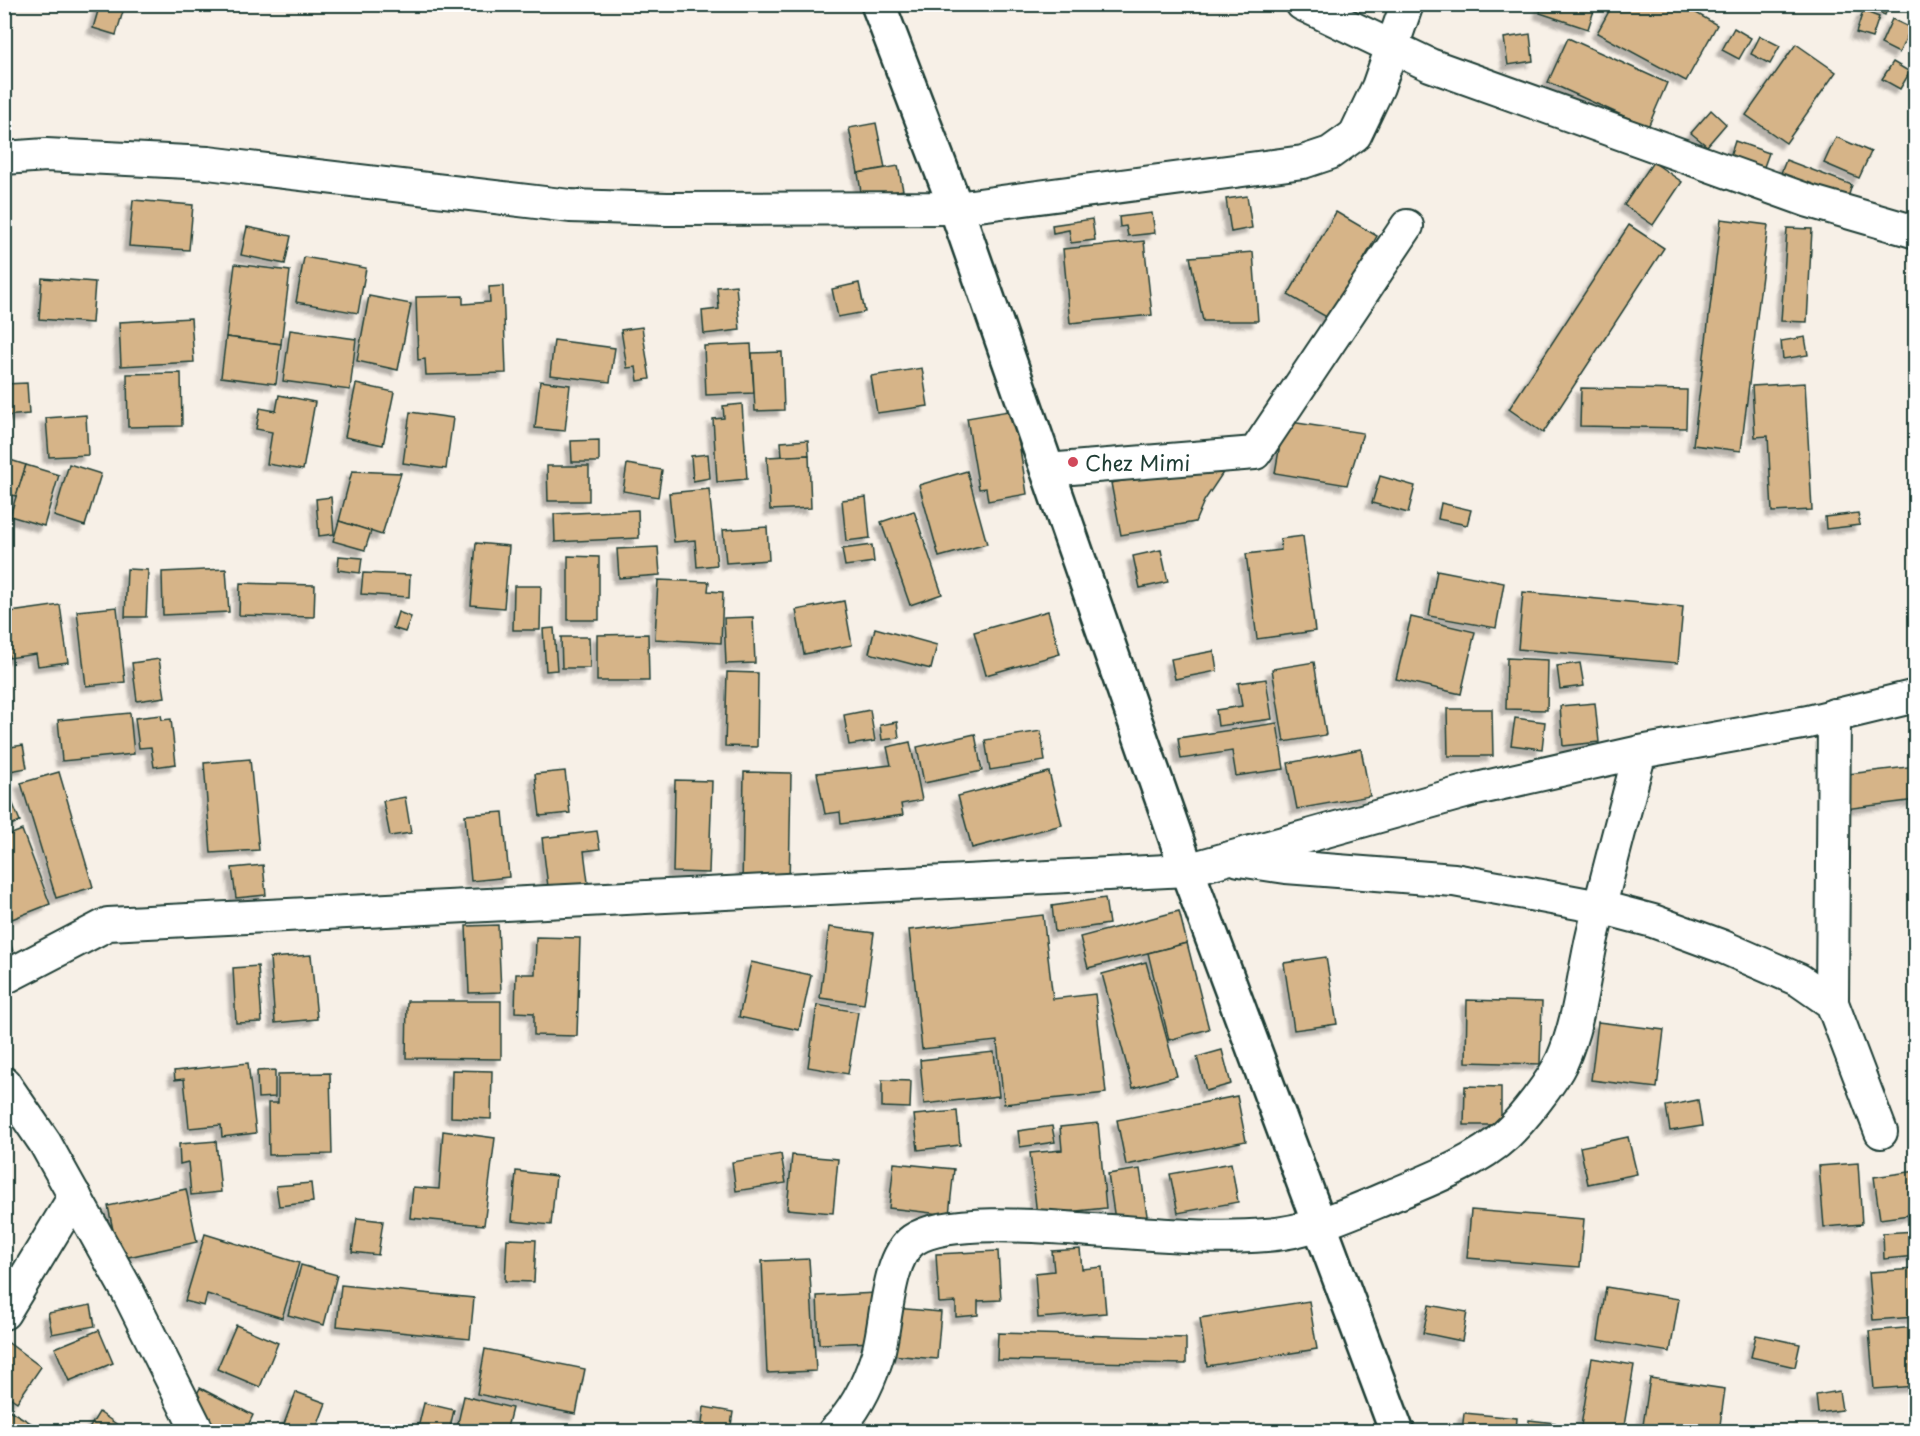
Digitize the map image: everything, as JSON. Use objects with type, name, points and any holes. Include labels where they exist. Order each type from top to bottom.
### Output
[{"type":"street","points":[[878,4],[956,207],[1187,870],[1397,1431]]},
{"type":"street","points":[[1302,4],[1430,65],[1809,201],[1916,232]]},
{"type":"street","points":[[5,157],[46,155],[208,164],[570,206],[668,209],[956,207],[1303,162],[1330,153],[1355,135],[1378,87],[1407,4]]},
{"type":"street","points":[[1047,470],[1255,453],[1407,226]]},
{"type":"street","points":[[4,978],[108,924],[1187,870],[1472,790],[1640,752],[1808,722],[1916,696]]},
{"type":"street","points":[[1834,715],[1832,1003],[1881,1131]]},
{"type":"street","points":[[834,1431],[846,1420],[859,1402],[877,1358],[890,1289],[902,1253],[912,1241],[927,1233],[943,1229],[991,1226],[1208,1236],[1268,1235],[1320,1225],[1431,1180],[1469,1160],[1505,1136],[1538,1097],[1561,1062],[1575,1023],[1600,907],[1640,752]]},
{"type":"street","points":[[1230,858],[1286,867],[1454,880],[1600,907],[1653,921],[1720,946],[1799,980],[1832,1003]]},
{"type":"street","points":[[4,1083],[45,1143],[75,1196],[128,1293],[198,1431]]},
{"type":"street","points":[[4,1313],[75,1196]]},
{"type":"building","points":[[100,4],[114,4],[124,8],[116,35],[93,28]]},
{"type":"building","points":[[1542,4],[1596,4],[1588,29],[1540,13]]},
{"type":"building","points":[[1613,4],[1681,4],[1717,25],[1686,81],[1597,33]]},
{"type":"building","points":[[1860,4],[1889,4],[1885,15]]},
{"type":"building","points":[[1863,11],[1879,17],[1872,38],[1856,33]]},
{"type":"building","points":[[1892,19],[1911,28],[1899,53],[1881,44]]},
{"type":"building","points":[[1734,28],[1751,38],[1739,59],[1722,50]]},
{"type":"building","points":[[1530,34],[1533,61],[1508,65],[1504,38]]},
{"type":"building","points":[[1760,36],[1780,46],[1770,64],[1751,54]]},
{"type":"building","points":[[1568,38],[1667,83],[1648,127],[1548,82]]},
{"type":"building","points":[[1796,44],[1836,72],[1786,143],[1746,115]]},
{"type":"building","points":[[1893,62],[1910,72],[1900,89],[1882,79]]},
{"type":"building","points":[[1711,110],[1726,124],[1707,146],[1691,133]]},
{"type":"building","points":[[876,123],[885,168],[858,173],[849,128]]},
{"type":"building","points":[[1836,137],[1871,152],[1859,178],[1824,163]]},
{"type":"building","points":[[1735,141],[1769,153],[1761,175],[1728,163]]},
{"type":"building","points":[[1786,160],[1852,185],[1845,207],[1778,181]]},
{"type":"building","points":[[1653,162],[1682,182],[1653,225],[1624,205]]},
{"type":"building","points":[[898,166],[903,190],[862,198],[858,173]]},
{"type":"building","points":[[1247,196],[1252,228],[1231,232],[1226,199]]},
{"type":"building","points":[[133,200],[193,205],[189,250],[129,246]]},
{"type":"building","points":[[1336,212],[1377,236],[1330,319],[1288,295]]},
{"type":"building","points":[[1152,213],[1155,233],[1128,236],[1126,226],[1120,227],[1119,217]]},
{"type":"building","points":[[1092,219],[1095,240],[1071,243],[1069,230],[1053,233],[1052,225]]},
{"type":"building","points":[[1721,219],[1768,225],[1741,451],[1693,445]]},
{"type":"building","points":[[1629,225],[1664,248],[1543,433],[1509,409]]},
{"type":"building","points":[[247,227],[291,236],[285,264],[241,255]]},
{"type":"building","points":[[1787,228],[1812,229],[1807,322],[1781,321]]},
{"type":"building","points":[[1144,241],[1152,315],[1070,323],[1063,249]]},
{"type":"building","points":[[1253,252],[1258,321],[1203,321],[1190,257]]},
{"type":"building","points":[[304,257],[366,268],[358,313],[296,302]]},
{"type":"building","points":[[235,264],[290,271],[281,344],[226,337]]},
{"type":"building","points":[[42,278],[95,282],[92,323],[39,319]]},
{"type":"building","points":[[859,283],[865,312],[838,317],[832,289]]},
{"type":"building","points":[[736,285],[740,330],[704,334],[702,311],[719,309],[717,287]]},
{"type":"building","points":[[503,286],[506,373],[426,375],[425,359],[418,360],[416,297],[463,296],[463,304],[490,302],[489,287]]},
{"type":"building","points":[[369,296],[411,304],[398,370],[357,361]]},
{"type":"building","points":[[191,318],[194,362],[121,366],[119,322]]},
{"type":"building","points":[[642,327],[650,379],[638,381],[636,367],[627,368],[621,330]]},
{"type":"building","points":[[290,330],[356,339],[350,390],[283,381]]},
{"type":"building","points":[[226,337],[281,344],[276,384],[221,377]]},
{"type":"building","points":[[1805,337],[1808,355],[1783,359],[1781,341]]},
{"type":"building","points":[[554,340],[615,348],[610,382],[550,375]]},
{"type":"building","points":[[751,344],[754,393],[706,395],[704,346]]},
{"type":"building","points":[[782,352],[784,410],[755,411],[752,353]]},
{"type":"building","points":[[922,368],[928,406],[877,413],[871,376]]},
{"type":"building","points":[[181,373],[182,426],[128,427],[127,374]]},
{"type":"building","points":[[540,381],[570,385],[565,431],[535,428]]},
{"type":"building","points":[[27,383],[29,414],[4,416],[4,384]]},
{"type":"building","points":[[1805,383],[1812,510],[1772,512],[1768,436],[1755,437],[1752,386]]},
{"type":"building","points":[[356,384],[394,392],[383,445],[345,437]]},
{"type":"building","points":[[1581,388],[1687,390],[1686,428],[1580,426]]},
{"type":"building","points":[[279,395],[315,402],[303,470],[267,464],[272,432],[256,429],[260,408],[276,411]]},
{"type":"building","points":[[742,404],[747,479],[717,482],[713,419],[724,418],[723,406]]},
{"type":"building","points":[[1014,410],[1027,494],[988,501],[986,488],[979,489],[967,418]]},
{"type":"building","points":[[410,412],[453,418],[446,469],[403,463]]},
{"type":"building","points":[[86,415],[88,455],[49,457],[46,418]]},
{"type":"building","points":[[1284,421],[1363,433],[1347,485],[1275,473]]},
{"type":"building","points":[[599,440],[599,462],[572,462],[571,441]]},
{"type":"building","points":[[808,440],[809,455],[782,457],[781,442]]},
{"type":"building","points":[[708,454],[710,478],[693,481],[691,456]]},
{"type":"building","points":[[809,455],[811,508],[770,510],[767,457]]},
{"type":"building","points":[[4,458],[26,465],[16,496],[4,493]]},
{"type":"building","points":[[1230,462],[1204,501],[1195,522],[1121,535],[1111,483]]},
{"type":"building","points":[[69,464],[101,474],[85,526],[54,516]]},
{"type":"building","points":[[627,464],[662,470],[658,497],[623,491]]},
{"type":"building","points":[[26,465],[59,475],[44,526],[10,516]]},
{"type":"building","points":[[547,466],[589,466],[589,501],[548,501]]},
{"type":"building","points":[[352,471],[401,473],[382,535],[339,521]]},
{"type":"building","points":[[967,471],[987,544],[939,557],[919,485]]},
{"type":"building","points":[[1380,476],[1415,486],[1408,513],[1372,503]]},
{"type":"building","points":[[709,489],[717,565],[697,567],[695,540],[674,542],[669,493]]},
{"type":"building","points":[[331,497],[334,534],[319,536],[316,499]]},
{"type":"building","points":[[866,497],[870,538],[846,541],[842,500]]},
{"type":"building","points":[[1441,503],[1471,510],[1467,525],[1438,519]]},
{"type":"building","points":[[638,510],[639,538],[555,542],[554,514]]},
{"type":"building","points":[[914,511],[942,594],[910,605],[881,522]]},
{"type":"building","points":[[1858,513],[1860,525],[1826,529],[1825,517]]},
{"type":"building","points":[[339,521],[371,531],[365,550],[333,541]]},
{"type":"building","points":[[767,527],[769,560],[726,563],[723,530]]},
{"type":"building","points":[[1303,536],[1315,631],[1257,639],[1246,554],[1281,550],[1280,539]]},
{"type":"building","points":[[476,543],[509,546],[504,608],[471,605]]},
{"type":"building","points":[[872,545],[874,562],[845,566],[842,549]]},
{"type":"building","points":[[658,547],[660,575],[619,578],[617,549]]},
{"type":"building","points":[[1161,550],[1168,582],[1140,588],[1133,556]]},
{"type":"building","points":[[339,556],[362,558],[360,573],[338,570]]},
{"type":"building","points":[[568,556],[599,557],[599,620],[568,620]]},
{"type":"building","points":[[127,569],[148,570],[146,617],[125,617]]},
{"type":"building","points":[[226,569],[229,612],[163,615],[162,572]]},
{"type":"building","points":[[1437,570],[1504,583],[1496,628],[1429,616]]},
{"type":"building","points":[[363,573],[410,575],[409,597],[361,594]]},
{"type":"building","points":[[658,580],[709,582],[708,591],[723,592],[721,643],[655,639]]},
{"type":"building","points":[[240,583],[315,585],[314,617],[239,615]]},
{"type":"building","points":[[514,586],[541,586],[540,630],[513,630]]},
{"type":"building","points":[[1523,592],[1683,607],[1678,663],[1518,649]]},
{"type":"building","points":[[844,601],[852,645],[804,654],[796,610]]},
{"type":"building","points":[[60,605],[68,662],[38,666],[36,654],[9,658],[4,613]]},
{"type":"building","points":[[117,607],[125,682],[86,686],[77,611]]},
{"type":"building","points":[[1048,611],[1060,654],[986,675],[974,632]]},
{"type":"building","points":[[398,612],[411,617],[405,632],[393,628]]},
{"type":"building","points":[[753,617],[755,663],[726,664],[724,618]]},
{"type":"building","points":[[1411,617],[1475,632],[1461,694],[1396,679]]},
{"type":"building","points":[[554,628],[557,670],[546,671],[543,629]]},
{"type":"building","points":[[875,628],[937,645],[931,669],[869,653]]},
{"type":"building","points":[[648,634],[649,681],[597,681],[597,635]]},
{"type":"building","points":[[561,637],[589,637],[590,668],[562,668]]},
{"type":"building","points":[[1214,651],[1217,671],[1175,679],[1171,659]]},
{"type":"building","points":[[1507,658],[1548,660],[1547,710],[1506,709]]},
{"type":"building","points":[[159,659],[165,697],[137,701],[132,663]]},
{"type":"building","points":[[1314,662],[1326,735],[1284,742],[1272,669]]},
{"type":"building","points":[[1580,663],[1584,686],[1560,689],[1557,666]]},
{"type":"building","points":[[727,672],[758,673],[757,747],[725,746]]},
{"type":"building","points":[[1266,679],[1272,719],[1218,726],[1216,710],[1242,706],[1238,683]]},
{"type":"building","points":[[1595,703],[1599,742],[1563,746],[1560,706]]},
{"type":"building","points":[[1447,709],[1492,709],[1493,756],[1448,756]]},
{"type":"building","points":[[870,710],[875,741],[849,745],[844,715]]},
{"type":"building","points":[[130,713],[134,754],[62,761],[58,720]]},
{"type":"building","points":[[161,715],[162,720],[171,719],[176,764],[154,767],[151,747],[139,748],[135,718]]},
{"type":"building","points":[[1515,718],[1545,722],[1542,749],[1511,745]]},
{"type":"building","points":[[897,722],[899,738],[882,740],[880,725]]},
{"type":"building","points":[[1277,723],[1284,769],[1236,776],[1232,751],[1181,759],[1178,738]]},
{"type":"building","points":[[1041,731],[1045,761],[990,770],[985,740]]},
{"type":"building","points":[[975,734],[982,771],[924,783],[917,747]]},
{"type":"building","points":[[910,742],[922,800],[901,804],[903,815],[841,824],[840,812],[825,814],[817,773],[891,765],[887,747]]},
{"type":"building","points":[[23,745],[27,768],[4,772],[4,748]]},
{"type":"building","points":[[1361,749],[1370,796],[1297,809],[1288,763]]},
{"type":"building","points":[[250,759],[259,850],[211,853],[204,763]]},
{"type":"building","points":[[1916,766],[1916,800],[1845,809],[1840,775]]},
{"type":"building","points":[[565,771],[570,813],[540,816],[535,774]]},
{"type":"building","points":[[59,772],[93,887],[56,898],[21,783]]},
{"type":"building","points":[[744,772],[791,773],[789,887],[742,886]]},
{"type":"building","points":[[1049,772],[1062,825],[972,848],[958,796]]},
{"type":"building","points":[[675,780],[712,781],[709,873],[673,872]]},
{"type":"building","points":[[4,785],[20,821],[4,828]]},
{"type":"building","points":[[405,797],[411,833],[390,836],[383,801]]},
{"type":"building","points":[[503,812],[509,877],[471,881],[465,815]]},
{"type":"building","points":[[22,830],[50,904],[12,919],[4,899],[4,837]]},
{"type":"building","points":[[597,831],[600,849],[584,851],[589,890],[549,895],[542,838]]},
{"type":"building","points":[[263,865],[266,895],[236,898],[232,868]]},
{"type":"building","points":[[1105,898],[1109,924],[1055,932],[1052,906]]},
{"type":"building","points":[[1179,911],[1187,943],[1088,968],[1080,937]]},
{"type":"building","points":[[1043,915],[1053,999],[1095,994],[1106,1093],[1004,1104],[997,1041],[922,1049],[909,930]]},
{"type":"building","points":[[4,921],[13,952],[4,955]]},
{"type":"building","points":[[498,925],[501,992],[469,993],[466,926]]},
{"type":"building","points":[[829,927],[874,933],[864,1004],[820,998]]},
{"type":"building","points":[[536,937],[580,938],[577,1036],[534,1035],[534,1013],[515,1012],[516,974],[535,974]]},
{"type":"building","points":[[1187,943],[1209,1029],[1169,1040],[1148,953]]},
{"type":"building","points":[[311,955],[317,1019],[275,1023],[270,958]]},
{"type":"building","points":[[1326,957],[1337,1024],[1294,1030],[1284,963]]},
{"type":"building","points":[[751,962],[811,975],[799,1030],[739,1017]]},
{"type":"building","points":[[1146,962],[1177,1076],[1133,1088],[1102,974]]},
{"type":"building","points":[[258,966],[262,1022],[236,1023],[233,968]]},
{"type":"building","points":[[1467,1000],[1542,1002],[1540,1064],[1466,1062]]},
{"type":"building","points":[[407,1001],[501,1001],[501,1059],[406,1058]]},
{"type":"building","points":[[817,1005],[858,1012],[848,1074],[808,1067]]},
{"type":"building","points":[[1598,1022],[1664,1030],[1657,1088],[1591,1080]]},
{"type":"building","points":[[1222,1050],[1231,1084],[1206,1091],[1197,1057]]},
{"type":"building","points":[[994,1052],[999,1096],[924,1104],[920,1060]]},
{"type":"building","points":[[248,1063],[256,1133],[222,1137],[221,1125],[189,1128],[184,1079],[175,1080],[174,1071]]},
{"type":"building","points":[[275,1070],[275,1097],[258,1098],[257,1071]]},
{"type":"building","points":[[452,1070],[492,1071],[491,1119],[451,1117]]},
{"type":"building","points":[[330,1073],[332,1154],[269,1155],[268,1103],[278,1103],[278,1074]]},
{"type":"building","points":[[882,1080],[911,1081],[910,1108],[882,1107]]},
{"type":"building","points":[[1465,1086],[1501,1087],[1501,1125],[1464,1125]]},
{"type":"building","points":[[1237,1096],[1246,1141],[1126,1165],[1117,1120]]},
{"type":"building","points":[[1698,1100],[1702,1126],[1670,1131],[1666,1106]]},
{"type":"building","points":[[957,1111],[960,1145],[918,1150],[914,1115]]},
{"type":"building","points":[[1098,1123],[1106,1208],[1037,1215],[1030,1153],[1062,1150],[1060,1127]]},
{"type":"building","points":[[1052,1126],[1055,1142],[1020,1147],[1018,1131]]},
{"type":"building","points":[[443,1131],[495,1138],[484,1225],[410,1218],[413,1187],[439,1189]]},
{"type":"building","points":[[1628,1137],[1637,1174],[1588,1184],[1580,1147]]},
{"type":"building","points":[[216,1141],[221,1192],[191,1195],[188,1162],[180,1164],[179,1144]]},
{"type":"building","points":[[781,1154],[786,1183],[736,1191],[732,1162]]},
{"type":"building","points":[[792,1155],[838,1159],[833,1213],[787,1209]]},
{"type":"building","points":[[894,1163],[954,1169],[949,1215],[889,1208]]},
{"type":"building","points":[[1231,1163],[1238,1202],[1178,1213],[1170,1174]]},
{"type":"building","points":[[1858,1163],[1862,1224],[1824,1227],[1819,1166]]},
{"type":"building","points":[[1140,1169],[1148,1222],[1116,1226],[1108,1174]]},
{"type":"building","points":[[516,1171],[556,1176],[551,1225],[512,1221]]},
{"type":"building","points":[[1916,1171],[1916,1214],[1880,1219],[1874,1177]]},
{"type":"building","points":[[311,1183],[313,1202],[279,1206],[276,1186]]},
{"type":"building","points":[[186,1189],[197,1242],[119,1259],[108,1206]]},
{"type":"building","points":[[1471,1210],[1584,1219],[1580,1267],[1467,1258]]},
{"type":"building","points":[[357,1218],[383,1221],[378,1255],[352,1252]]},
{"type":"building","points":[[1916,1231],[1916,1256],[1884,1259],[1883,1233]]},
{"type":"building","points":[[205,1234],[299,1263],[282,1318],[207,1294],[204,1306],[185,1301]]},
{"type":"building","points":[[507,1239],[536,1240],[534,1282],[505,1281]]},
{"type":"building","points":[[1080,1249],[1082,1269],[1102,1267],[1106,1313],[1038,1318],[1035,1273],[1054,1271],[1052,1251]]},
{"type":"building","points":[[998,1251],[1001,1300],[978,1301],[978,1315],[956,1317],[956,1302],[939,1303],[936,1254]]},
{"type":"building","points":[[809,1259],[816,1371],[767,1373],[762,1261]]},
{"type":"building","points":[[301,1265],[337,1275],[324,1325],[288,1315]]},
{"type":"building","points":[[1916,1269],[1916,1317],[1873,1320],[1869,1272]]},
{"type":"building","points":[[341,1285],[474,1298],[470,1339],[337,1326]]},
{"type":"building","points":[[1606,1287],[1679,1299],[1670,1352],[1598,1340]]},
{"type":"building","points":[[876,1293],[878,1342],[819,1344],[817,1296]]},
{"type":"building","points":[[1309,1301],[1317,1349],[1207,1366],[1200,1318]]},
{"type":"building","points":[[91,1305],[95,1326],[52,1334],[48,1313]]},
{"type":"building","points":[[1429,1305],[1467,1312],[1462,1341],[1423,1333]]},
{"type":"building","points":[[895,1308],[941,1312],[937,1359],[891,1355]]},
{"type":"building","points":[[236,1325],[278,1343],[260,1387],[217,1369]]},
{"type":"building","points":[[1916,1327],[1916,1386],[1874,1389],[1869,1331]]},
{"type":"building","points":[[99,1330],[113,1363],[69,1381],[55,1348]]},
{"type":"building","points":[[998,1333],[1186,1338],[1186,1364],[997,1360]]},
{"type":"building","points":[[1756,1335],[1800,1344],[1795,1367],[1751,1357]]},
{"type":"building","points":[[6,1341],[41,1367],[17,1402],[4,1393]]},
{"type":"building","points":[[485,1349],[585,1369],[576,1414],[477,1394]]},
{"type":"building","points":[[1592,1358],[1634,1365],[1623,1432],[1580,1432]]},
{"type":"building","points":[[1650,1378],[1725,1389],[1719,1432],[1642,1432]]},
{"type":"building","points":[[200,1388],[253,1415],[245,1432],[231,1432],[189,1410]]},
{"type":"building","points":[[1839,1391],[1842,1410],[1818,1413],[1816,1395]]},
{"type":"building","points":[[296,1392],[326,1403],[315,1432],[281,1432]]},
{"type":"building","points":[[464,1396],[512,1408],[506,1432],[456,1432]]},
{"type":"building","points":[[424,1403],[454,1410],[449,1432],[417,1432]]},
{"type":"building","points":[[4,1407],[46,1432],[4,1432]]},
{"type":"building","points":[[704,1407],[733,1412],[730,1432],[701,1432]]},
{"type":"building","points":[[99,1412],[128,1432],[87,1432]]},
{"type":"building","points":[[1464,1413],[1517,1418],[1516,1432],[1462,1432]]},
{"type":"building","points":[[1529,1420],[1555,1423],[1554,1432],[1528,1432]]},
{"type":"place","name":"Chez Mimi","points":[[1073,462]]}]
